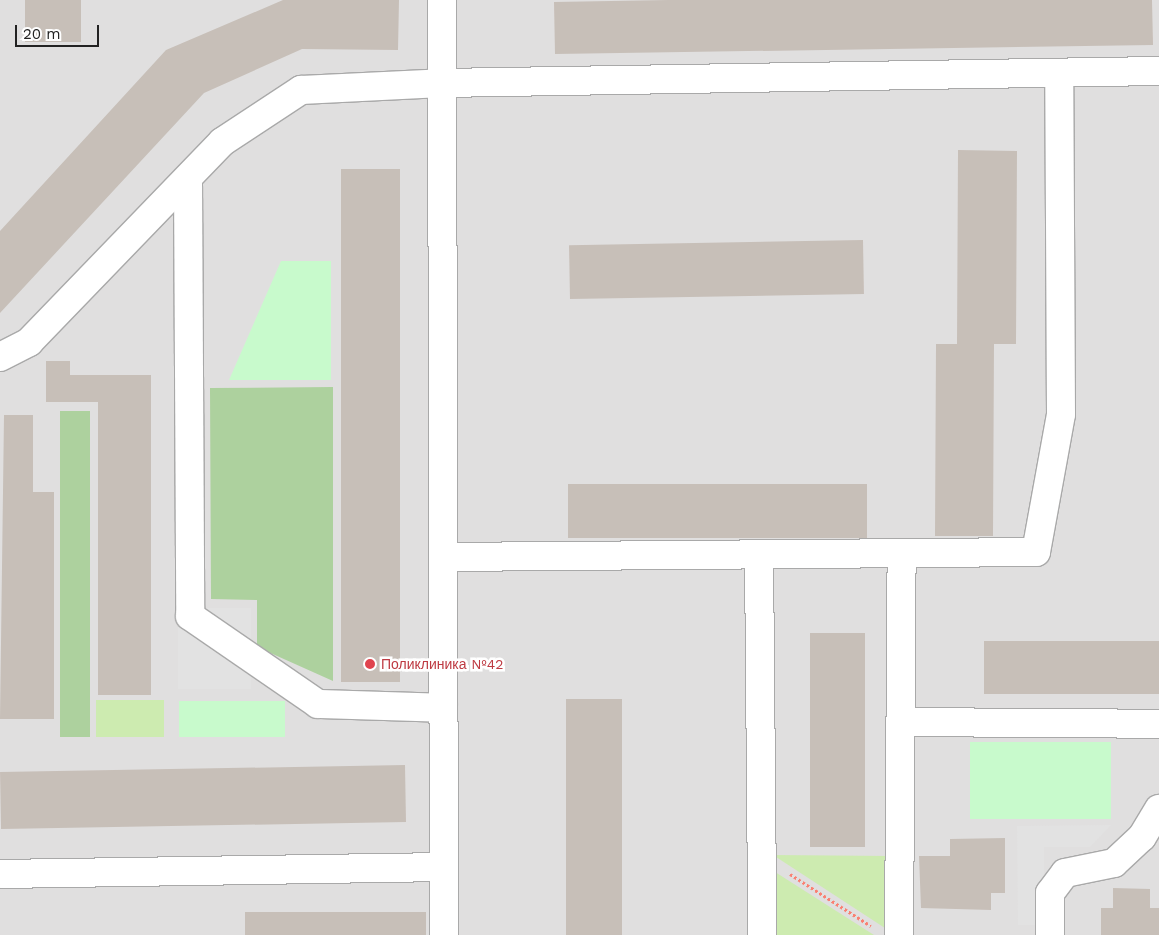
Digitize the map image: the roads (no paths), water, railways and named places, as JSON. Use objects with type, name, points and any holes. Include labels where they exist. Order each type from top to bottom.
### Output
[{"type":"lane","points":[[442,0],[444,935]]},
{"type":"lane","points":[[0,357],[29,342],[188,180],[222,142],[301,90],[442,83],[1159,71]]},
{"type":"lane","points":[[443,557],[1036,552],[1061,414],[1059,73]]},
{"type":"lane","points":[[188,180],[190,616],[318,704],[444,708]]},
{"type":"lane","points":[[888,932],[901,722],[902,553]]},
{"type":"lane","points":[[759,555],[762,935]]},
{"type":"lane","points":[[901,722],[1159,724]]},
{"type":"lane","points":[[1050,935],[1050,892],[1065,873],[1114,863],[1142,837],[1159,809]]},
{"type":"lane","points":[[0,874],[444,867]]},
{"type":"place","name":"Поликлиника №42","points":[[370,664]]}]
